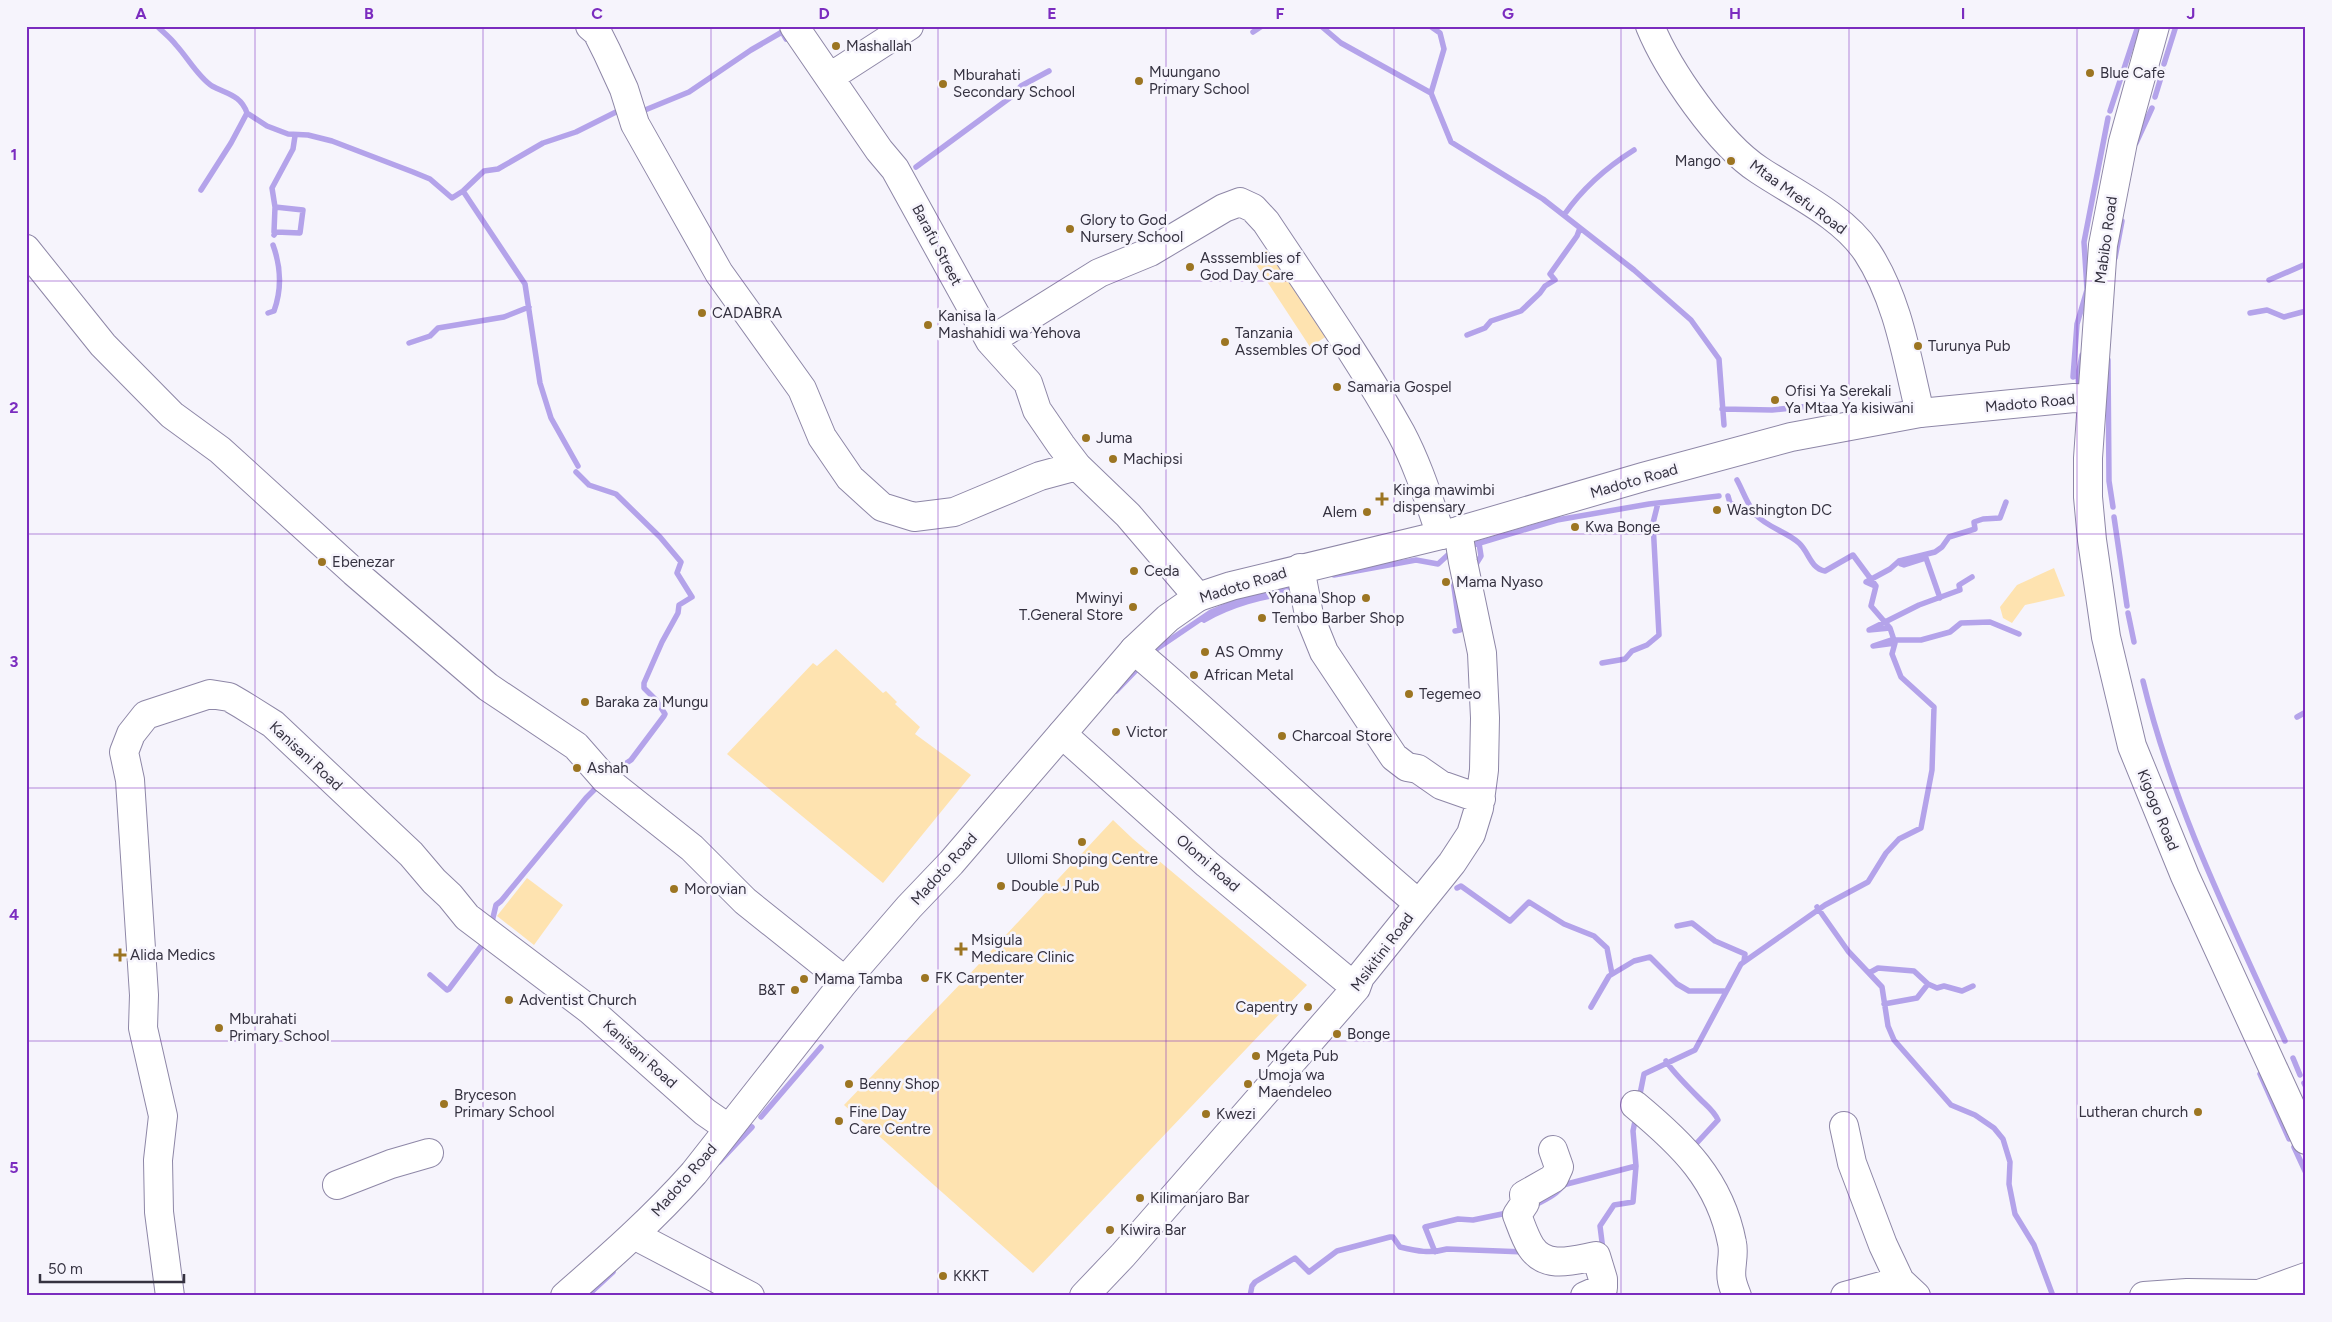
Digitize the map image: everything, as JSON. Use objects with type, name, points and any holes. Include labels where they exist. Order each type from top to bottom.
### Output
[{"type":"street","name":"Barafu Street","points":[[794,26],[879,150],[896,169],[990,341],[1028,383],[1037,410],[1077,466],[1128,514],[1198,597]]},
{"type":"street","points":[[830,77],[909,26]]},
{"type":"street","name":"Mtaa Mrefu Road","points":[[1650,26],[1660,49],[1682,82],[1732,146],[1757,169],[1840,224],[1866,251],[1878,272],[1900,329],[1920,413]]},
{"type":"street","name":"Mabibo Road","points":[[2088,458],[2103,246],[2123,142],[2155,26]]},
{"type":"street","points":[[597,28],[624,89],[635,124],[720,273],[802,388],[822,437],[850,478],[882,507],[914,517],[954,512],[1040,476],[1077,466]]},
{"type":"street","name":"Msikitini Road","points":[[990,341],[1099,273],[1150,252],[1224,208],[1240,202],[1253,208],[1266,222],[1337,330],[1401,434],[1424,487],[1450,533],[1463,562],[1482,653],[1485,718],[1481,799],[1471,834],[1452,863],[1360,978],[1356,988],[1123,1255],[1084,1296]]},
{"type":"street","points":[[26,248],[104,345],[172,415],[220,450],[354,572],[488,687],[576,746],[605,779],[692,848],[745,901],[845,981]]},
{"type":"street","name":"Madoto Road","points":[[565,1296],[634,1235],[694,1173],[845,981],[1134,650],[1168,618],[1198,597],[1300,568],[1450,533],[1643,477],[1791,437],[1920,413],[2074,398],[2092,400]]},
{"type":"street","name":"Kigogo Road","points":[[2088,458],[2089,514],[2102,608],[2118,692],[2132,746],[2185,876],[2306,1140]]},
{"type":"street","points":[[1300,568],[1309,615],[1324,652],[1394,757],[1407,767],[1418,769],[1441,785],[1481,799]]},
{"type":"street","points":[[1134,650],[1304,801],[1361,855],[1419,904]]},
{"type":"street","name":"Kanisani Road","points":[[170,1296],[160,1212],[158,1160],[163,1116],[143,1028],[144,994],[130,780],[124,752],[131,734],[146,715],[210,694],[229,697],[274,724],[411,854],[467,917],[590,1010],[705,1112],[728,1128]]},
{"type":"street","name":"Olomi Road","points":[[1062,734],[1207,864],[1356,988]]},
{"type":"street","points":[[1634,1106],[1669,1134],[1688,1153],[1716,1194],[1732,1241],[1732,1281],[1737,1296]]},
{"type":"street","points":[[1844,1126],[1849,1153],[1863,1194],[1908,1288],[1845,1296]]},
{"type":"street","points":[[1553,1150],[1559,1167],[1554,1178],[1528,1191],[1524,1196],[1525,1203],[1517,1215],[1531,1248],[1547,1260],[1563,1262],[1596,1256],[1603,1279],[1603,1288],[1585,1296]]},
{"type":"street","points":[[337,1185],[391,1164],[429,1153]]},
{"type":"street","points":[[634,1235],[750,1296]]},
{"type":"street","points":[[2144,1296],[2187,1293],[2259,1294],[2306,1277]]},
{"type":"shaded area","points":[[1273,246],[1330,334],[1310,347],[1253,260]]},
{"type":"shaded area","points":[[2054,568],[2065,596],[2025,605],[2012,623],[2003,618],[2000,607],[2017,585]]},
{"type":"shaded area","points":[[836,649],[883,693],[886,691],[897,702],[895,704],[920,727],[915,734],[971,775],[883,883],[727,754],[813,663],[817,666]]},
{"type":"shaded area","points":[[1113,820],[1133,839],[1307,985],[1033,1273],[844,1105],[965,979]]},
{"type":"shaded area","points":[[527,878],[563,905],[534,945],[497,916]]},
{"type":"waterway","points":[[157,26],[174,42],[207,82],[237,99],[241,102],[247,113],[267,126],[288,134],[308,135],[332,141],[413,172],[430,179],[452,198],[463,191],[484,171],[498,169],[543,143],[576,132],[622,109]]},
{"type":"waterway","points":[[1253,32],[1262,26]]},
{"type":"waterway","points":[[1321,26],[1341,43],[1431,93]]},
{"type":"waterway","points":[[1430,26],[1440,33],[1444,49],[1431,93],[1451,142],[1543,199],[1634,270],[1691,320],[1719,359],[1724,425]]},
{"type":"waterway","points":[[2110,111],[2138,26]]},
{"type":"waterway","points":[[2164,64],[2176,26]]},
{"type":"waterway","points":[[638,110],[645,110],[689,92],[751,50],[782,32],[786,39]]},
{"type":"waterway","points":[[916,167],[1011,97],[1021,86],[1049,71]]},
{"type":"waterway","points":[[2155,97],[2163,71]]},
{"type":"waterway","points":[[2136,143],[2152,108]]},
{"type":"waterway","points":[[201,190],[231,143],[247,113]]},
{"type":"waterway","points":[[2087,289],[2084,242],[2108,118]]},
{"type":"waterway","points":[[274,232],[275,207],[272,188],[293,149],[295,136]]},
{"type":"waterway","points":[[1564,215],[1596,179],[1634,150]]},
{"type":"waterway","points":[[463,191],[525,284],[540,383],[551,418],[578,466]]},
{"type":"waterway","points":[[274,235],[276,232],[300,233],[303,210],[275,207]]},
{"type":"waterway","points":[[2115,258],[2122,221]]},
{"type":"waterway","points":[[1467,335],[1485,328],[1491,321],[1521,311],[1545,286],[1555,280],[1550,274],[1577,236],[1580,228]]},
{"type":"waterway","points":[[268,313],[274,311],[279,286],[278,262],[273,245]]},
{"type":"waterway","points":[[2269,280],[2306,264]]},
{"type":"waterway","points":[[2073,377],[2077,324],[2087,290]]},
{"type":"waterway","points":[[409,343],[430,336],[438,328],[504,317],[529,307]]},
{"type":"waterway","points":[[2250,313],[2267,310],[2284,317],[2306,311]]},
{"type":"waterway","points":[[2079,390],[2078,376],[2082,355]]},
{"type":"waterway","points":[[2108,360],[2109,481],[2113,507]]},
{"type":"waterway","points":[[1722,409],[1772,410],[1828,406]]},
{"type":"waterway","points":[[576,472],[589,485],[616,494],[660,537],[681,562],[677,573],[692,597],[679,605],[678,613],[662,642],[644,683],[644,688],[656,700],[665,714],[631,760],[619,768]]},
{"type":"waterway","points":[[1639,1099],[1644,1074],[1695,1050],[1741,964],[1825,905],[1868,882],[1886,853],[1899,839],[1921,828],[1932,770],[1934,707],[1901,677],[1892,654],[1895,643],[1890,628],[1871,606],[1876,586],[1853,555],[1825,571],[1816,567],[1799,543],[1756,515],[1737,480]]},
{"type":"waterway","points":[[1473,545],[1557,520],[1649,504],[1719,496]]},
{"type":"waterway","points":[[1728,496],[1730,503],[1756,515]]},
{"type":"waterway","points":[[1875,586],[1866,582],[1890,569],[1899,561],[1935,552],[1942,547],[1949,537],[1975,529],[1974,522],[1983,519],[2000,518],[2006,502]]},
{"type":"waterway","points":[[1602,663],[1625,659],[1632,651],[1647,645],[1659,635],[1653,523],[1658,503]]},
{"type":"waterway","points":[[2114,517],[2127,606]]},
{"type":"waterway","points":[[1473,569],[1481,556],[1479,543]]},
{"type":"waterway","points":[[1334,575],[1416,560],[1438,564],[1450,553]]},
{"type":"waterway","points":[[1899,561],[1904,565],[1926,558],[1940,598]]},
{"type":"waterway","points":[[1890,628],[1869,630],[1919,605],[1960,590],[1959,585],[1972,577]]},
{"type":"waterway","points":[[1453,580],[1460,630],[1455,631]]},
{"type":"waterway","points":[[1155,650],[1211,612],[1253,595],[1296,586]]},
{"type":"waterway","points":[[1204,620],[1236,605],[1271,596],[1293,593],[1296,589]]},
{"type":"waterway","points":[[2128,613],[2134,642]]},
{"type":"waterway","points":[[1895,643],[1873,646],[1891,640],[1921,640],[1950,632],[1961,623],[1990,622],[2019,634]]},
{"type":"waterway","points":[[1116,691],[1141,665]]},
{"type":"waterway","points":[[2143,681],[2156,728],[2187,820],[2285,1041]]},
{"type":"waterway","points":[[2297,717],[2306,712]]},
{"type":"waterway","points":[[491,926],[496,905],[599,785]]},
{"type":"waterway","points":[[1457,888],[1461,886],[1510,921],[1529,902],[1564,924],[1594,936],[1607,948],[1612,974]]},
{"type":"waterway","points":[[1817,907],[1848,951],[1882,987],[1888,1026],[1894,1040],[1951,1105],[1975,1115],[1994,1128],[2003,1139],[2010,1162],[2009,1184],[2015,1214],[2034,1245],[2053,1296]]},
{"type":"waterway","points":[[1677,926],[1692,923],[1715,941],[1745,954],[1744,961]]},
{"type":"waterway","points":[[430,975],[447,990],[449,989],[485,941]]},
{"type":"waterway","points":[[1591,1007],[1609,976],[1634,961],[1650,957],[1677,984],[1689,991],[1726,991]]},
{"type":"waterway","points":[[1869,973],[1878,968],[1914,971],[1928,984],[1937,988],[1944,986],[1962,991],[1973,986]]},
{"type":"waterway","points":[[1884,1004],[1917,998],[1928,984]]},
{"type":"waterway","points":[[761,1117],[821,1047]]},
{"type":"waterway","points":[[2293,1058],[2300,1075]]},
{"type":"waterway","points":[[1666,1061],[1718,1120],[1694,1146]]},
{"type":"waterway","points":[[2260,1074],[2289,1139]]},
{"type":"waterway","points":[[2304,1083],[2306,1087]]},
{"type":"waterway","points":[[1603,1250],[1600,1226],[1614,1205],[1633,1202],[1636,1166],[1633,1131],[1636,1116]]},
{"type":"waterway","points":[[719,1162],[752,1127]]},
{"type":"waterway","points":[[2294,1147],[2306,1173]]},
{"type":"waterway","points":[[1533,1206],[1553,1195],[1563,1185],[1636,1166]]},
{"type":"waterway","points":[[1435,1252],[1425,1227],[1458,1219],[1473,1220],[1507,1213],[1508,1215]]},
{"type":"waterway","points":[[1250,1296],[1255,1282],[1295,1258],[1309,1272],[1337,1251],[1390,1237],[1393,1237],[1400,1247],[1412,1250],[1435,1251],[1447,1249],[1525,1252]]},
{"type":"waterway","points":[[587,1296],[613,1272]]},
{"type":"place","name":"Mashallah","points":[[836,46]]},
{"type":"place","name":"Blue Cafe","points":[[2090,73]]},
{"type":"place","name":"Muungano Primary School","points":[[1139,81]]},
{"type":"place","name":"Mburahati Secondary School","points":[[943,84]]},
{"type":"place","name":"Mango","points":[[1731,161]]},
{"type":"place","name":"Glory to God Nursery School","points":[[1070,229]]},
{"type":"place","name":"Asssemblies of God Day Care","points":[[1190,267]]},
{"type":"place","name":"CADABRA","points":[[702,313]]},
{"type":"place","name":"Kanisa la Mashahidi wa Yehova","points":[[928,325]]},
{"type":"place","name":"Tanzania Assembles Of God","points":[[1225,342]]},
{"type":"place","name":"Turunya Pub","points":[[1918,346]]},
{"type":"place","name":"Samaria Gospel","points":[[1337,387]]},
{"type":"place","name":"Ofisi Ya Serekali Ya Mtaa Ya kisiwani","points":[[1775,400]]},
{"type":"place","name":"Juma","points":[[1086,438]]},
{"type":"place","name":"Machipsi","points":[[1113,459]]},
{"type":"place","name":"Kinga mawimbi dispensary","points":[[1382,499]]},
{"type":"place","name":"Washington DC","points":[[1717,510]]},
{"type":"place","name":"Alem","points":[[1367,512]]},
{"type":"place","name":"Kwa Bonge","points":[[1575,527]]},
{"type":"place","name":"Ebenezar","points":[[322,562]]},
{"type":"place","name":"Ceda","points":[[1134,571]]},
{"type":"place","name":"Mama Nyaso","points":[[1446,582]]},
{"type":"place","name":"Yohana Shop","points":[[1366,598]]},
{"type":"place","name":"Mwinyi T.General Store","points":[[1133,607]]},
{"type":"place","name":"Tembo Barber Shop","points":[[1262,618]]},
{"type":"place","name":"AS Ommy","points":[[1205,652]]},
{"type":"place","name":"African Metal","points":[[1194,675]]},
{"type":"place","name":"Tegemeo","points":[[1409,694]]},
{"type":"place","name":"Baraka za Mungu","points":[[585,702]]},
{"type":"place","name":"Victor","points":[[1116,732]]},
{"type":"place","name":"Charcoal Store","points":[[1282,736]]},
{"type":"place","name":"Ashah","points":[[577,768]]},
{"type":"place","name":"Ullomi Shoping Centre","points":[[1082,842]]},
{"type":"place","name":"Double J Pub","points":[[1001,886]]},
{"type":"place","name":"Morovian","points":[[674,889]]},
{"type":"place","name":"Msigula Medicare Clinic","points":[[961,949]]},
{"type":"place","name":"Alida Medics","points":[[120,955]]},
{"type":"place","name":"FK Carpenter","points":[[925,978]]},
{"type":"place","name":"Mama Tamba","points":[[804,979]]},
{"type":"place","name":"B&T","points":[[795,990]]},
{"type":"place","name":"Adventist Church","points":[[509,1000]]},
{"type":"place","name":"Capentry","points":[[1308,1007]]},
{"type":"place","name":"Mburahati Primary School","points":[[219,1028]]},
{"type":"place","name":"Bonge","points":[[1337,1034]]},
{"type":"place","name":"Mgeta Pub","points":[[1256,1056]]},
{"type":"place","name":"Benny Shop","points":[[849,1084]]},
{"type":"place","name":"Umoja wa Maendeleo","points":[[1248,1084]]},
{"type":"place","name":"Bryceson Primary School","points":[[444,1104]]},
{"type":"place","name":"Lutheran church","points":[[2198,1112]]},
{"type":"place","name":"Kwezi","points":[[1206,1114]]},
{"type":"place","name":"Fine Day Care Centre","points":[[839,1121]]},
{"type":"place","name":"Kilimanjaro Bar","points":[[1140,1198]]},
{"type":"place","name":"Kiwira Bar","points":[[1110,1230]]},
{"type":"place","name":"KKKT","points":[[943,1276]]}]
